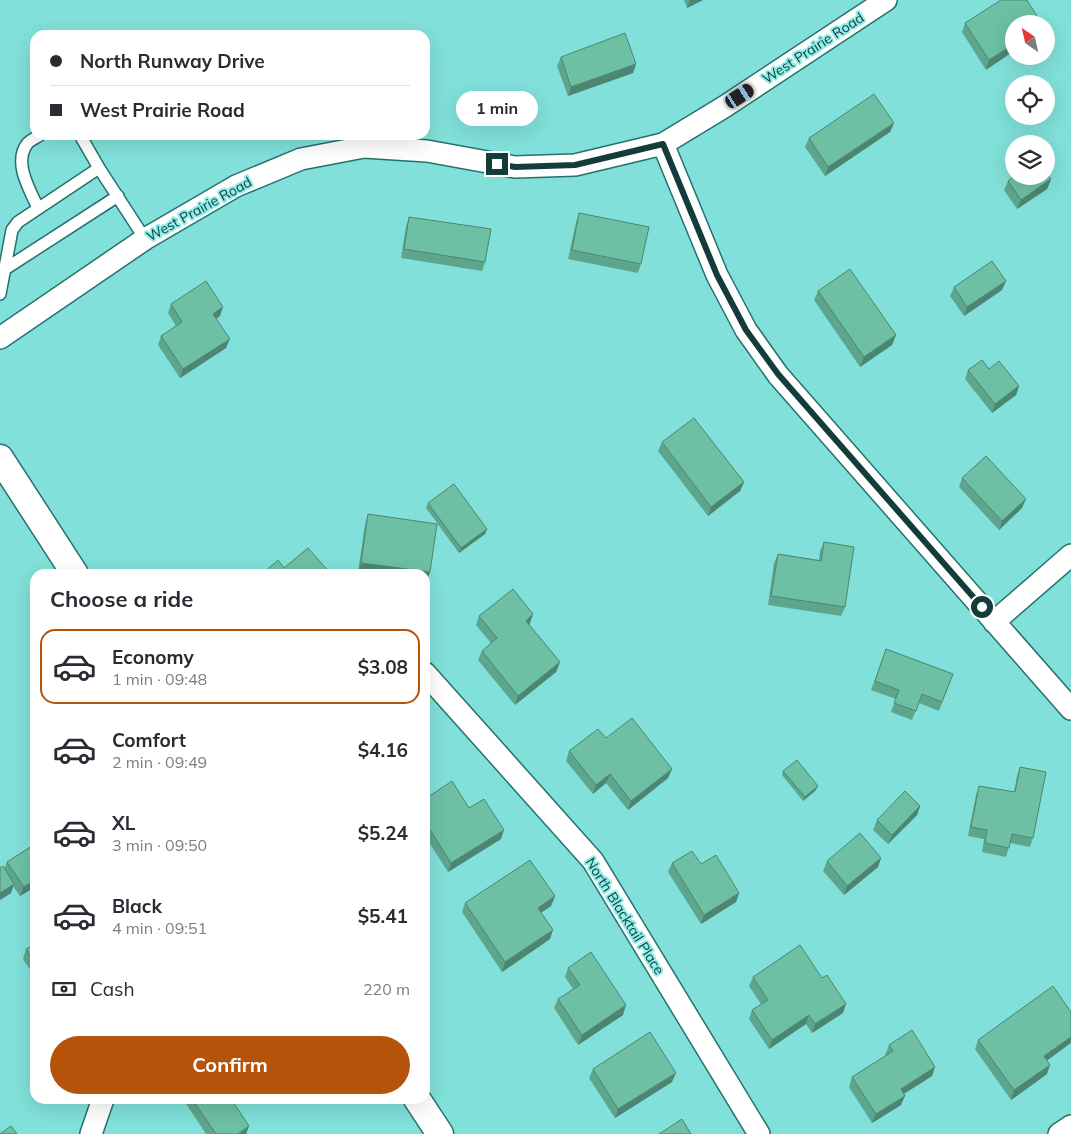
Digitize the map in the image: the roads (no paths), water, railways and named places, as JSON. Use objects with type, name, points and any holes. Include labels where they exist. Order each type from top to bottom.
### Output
[{"type":"street","name":"West Prairie Road","points":[[0,338],[146,239],[236,186],[300,158],[364,147],[427,151],[515,167],[575,165],[663,144],[724,107],[886,0]]},
{"type":"street","points":[[663,144],[717,275],[746,330],[778,374],[1071,709]]},
{"type":"street","points":[[0,458],[72,569]]},
{"type":"street","points":[[994,622],[1071,555]]},
{"type":"street","name":"North Blacktail Place","points":[[430,679],[593,861],[759,1134]]},
{"type":"street","points":[[91,1134],[101,1104]]},
{"type":"street","points":[[420,1104],[440,1134]]},
{"type":"street","points":[[1059,1134],[1071,1126]]},
{"type":"lane","points":[[32,140],[28,143],[21,156],[23,174],[38,208]]},
{"type":"lane","points":[[83,140],[146,239]]},
{"type":"lane","points":[[0,294],[12,230],[18,222],[99,168]]},
{"type":"lane","points":[[5,269],[118,196]]}]
